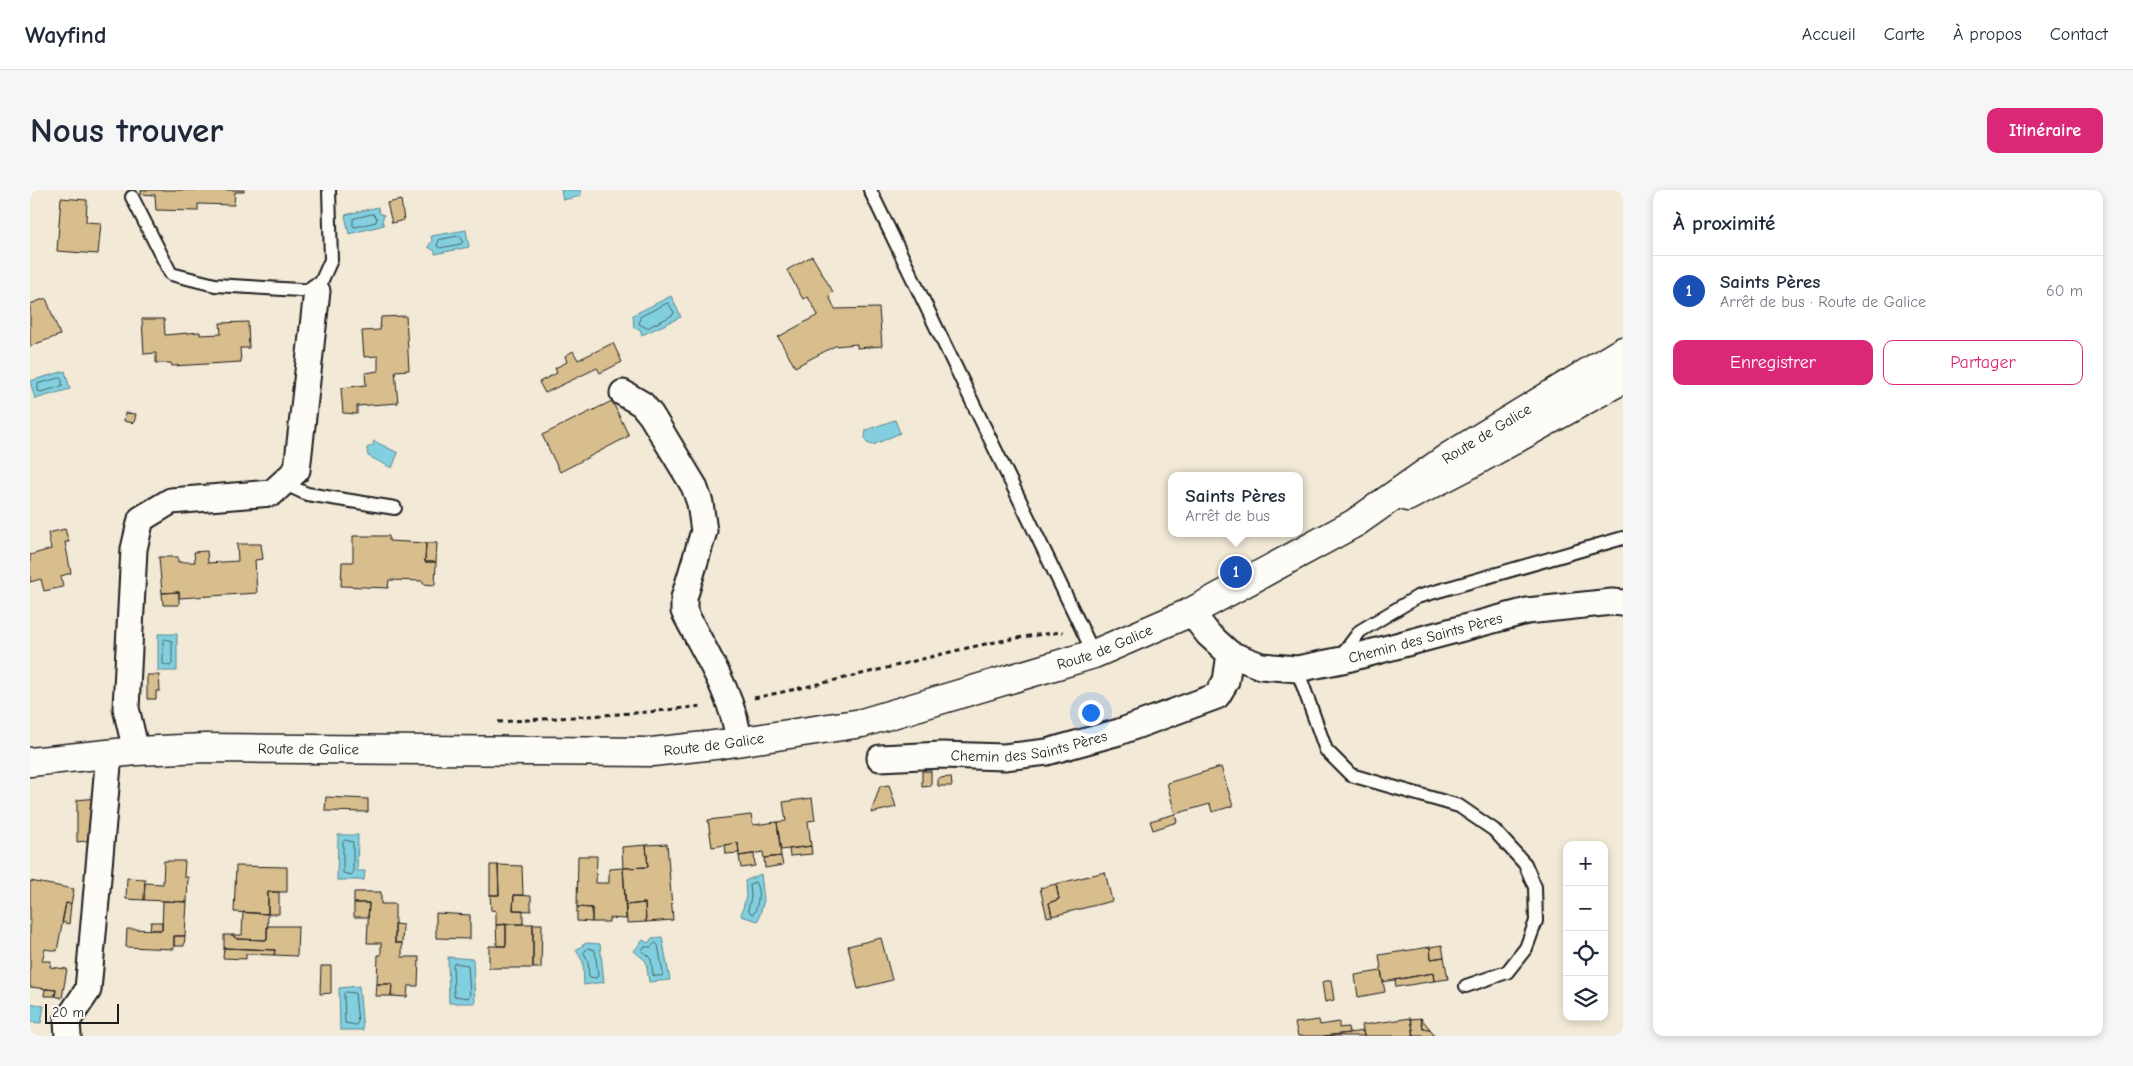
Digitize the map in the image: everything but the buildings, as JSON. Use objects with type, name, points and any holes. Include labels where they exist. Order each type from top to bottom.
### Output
[{"type":"main road","name":"Route de Galice","points":[[1355,523],[1450,456],[1623,352]]},
{"type":"main road","name":"Route de Galice","points":[[30,762],[136,751],[215,748],[652,752],[739,742],[862,723],[1094,654],[1191,612],[1355,523],[1465,468],[1623,379]]},
{"type":"street","points":[[136,751],[126,708],[134,549],[141,519],[171,501],[272,493],[297,470],[317,291]]},
{"type":"street","points":[[623,394],[642,404],[651,415],[694,486],[700,503],[704,531],[684,598],[684,611],[730,703],[737,726],[739,742]]},
{"type":"street","name":"Chemin des Saints Pères","points":[[1191,612],[1208,634],[1230,654],[1261,666],[1297,669],[1337,661],[1527,611],[1612,602],[1623,603]]},
{"type":"street","name":"Chemin des Saints Pères","points":[[880,758],[942,755],[1004,757],[1048,752],[1119,732],[1216,696],[1226,681],[1230,654]]},
{"type":"street","points":[[68,1036],[67,1021],[88,990],[109,754]]},
{"type":"lane","points":[[132,197],[171,274],[215,285],[317,291],[331,260],[329,190]]},
{"type":"lane","points":[[870,190],[1094,654]]},
{"type":"lane","points":[[283,483],[307,494],[395,508]]},
{"type":"lane","points":[[1337,661],[1360,631],[1417,597],[1623,538]]},
{"type":"lane","points":[[1297,669],[1326,750],[1351,775],[1459,806],[1494,830],[1525,864],[1535,887],[1536,921],[1526,948],[1507,972],[1466,986]]},
{"type":"path","points":[[495,722],[648,712],[730,703],[1028,635],[1082,630]]},
{"type":"water","points":[[561,190],[580,190],[581,196],[563,200]]},
{"type":"water","points":[[378,207],[379,213],[384,215],[382,221],[384,225],[349,234],[345,215]]},
{"type":"water","points":[[466,230],[469,247],[435,254],[435,251],[428,247],[432,241],[431,236]]},
{"type":"water","points":[[671,296],[681,317],[642,335],[640,329],[634,328],[633,315]]},
{"type":"water","points":[[65,371],[70,389],[35,399],[30,381]]},
{"type":"water","points":[[895,420],[900,433],[873,445],[867,443],[865,438],[866,430]]},
{"type":"water","points":[[374,441],[398,453],[392,468],[368,456],[367,448],[373,445]]},
{"type":"water","points":[[158,634],[177,634],[177,671],[158,671]]},
{"type":"water","points":[[338,835],[358,835],[357,871],[365,871],[364,880],[337,880]]},
{"type":"water","points":[[761,874],[764,900],[758,921],[741,916],[746,896],[745,881]]},
{"type":"water","points":[[662,937],[670,980],[649,982],[646,961],[634,951],[643,940],[648,943],[652,938]]},
{"type":"water","points":[[586,943],[600,944],[604,982],[584,985],[583,962],[576,950]]},
{"type":"water","points":[[448,957],[473,959],[475,1003],[449,1003]]},
{"type":"water","points":[[359,986],[363,1030],[340,1030],[339,988]]},
{"type":"water","points":[[30,1003],[44,1006],[41,1023],[30,1022]]},
{"type":"place","name":"Saints Pères","points":[[1236,572]]}]
